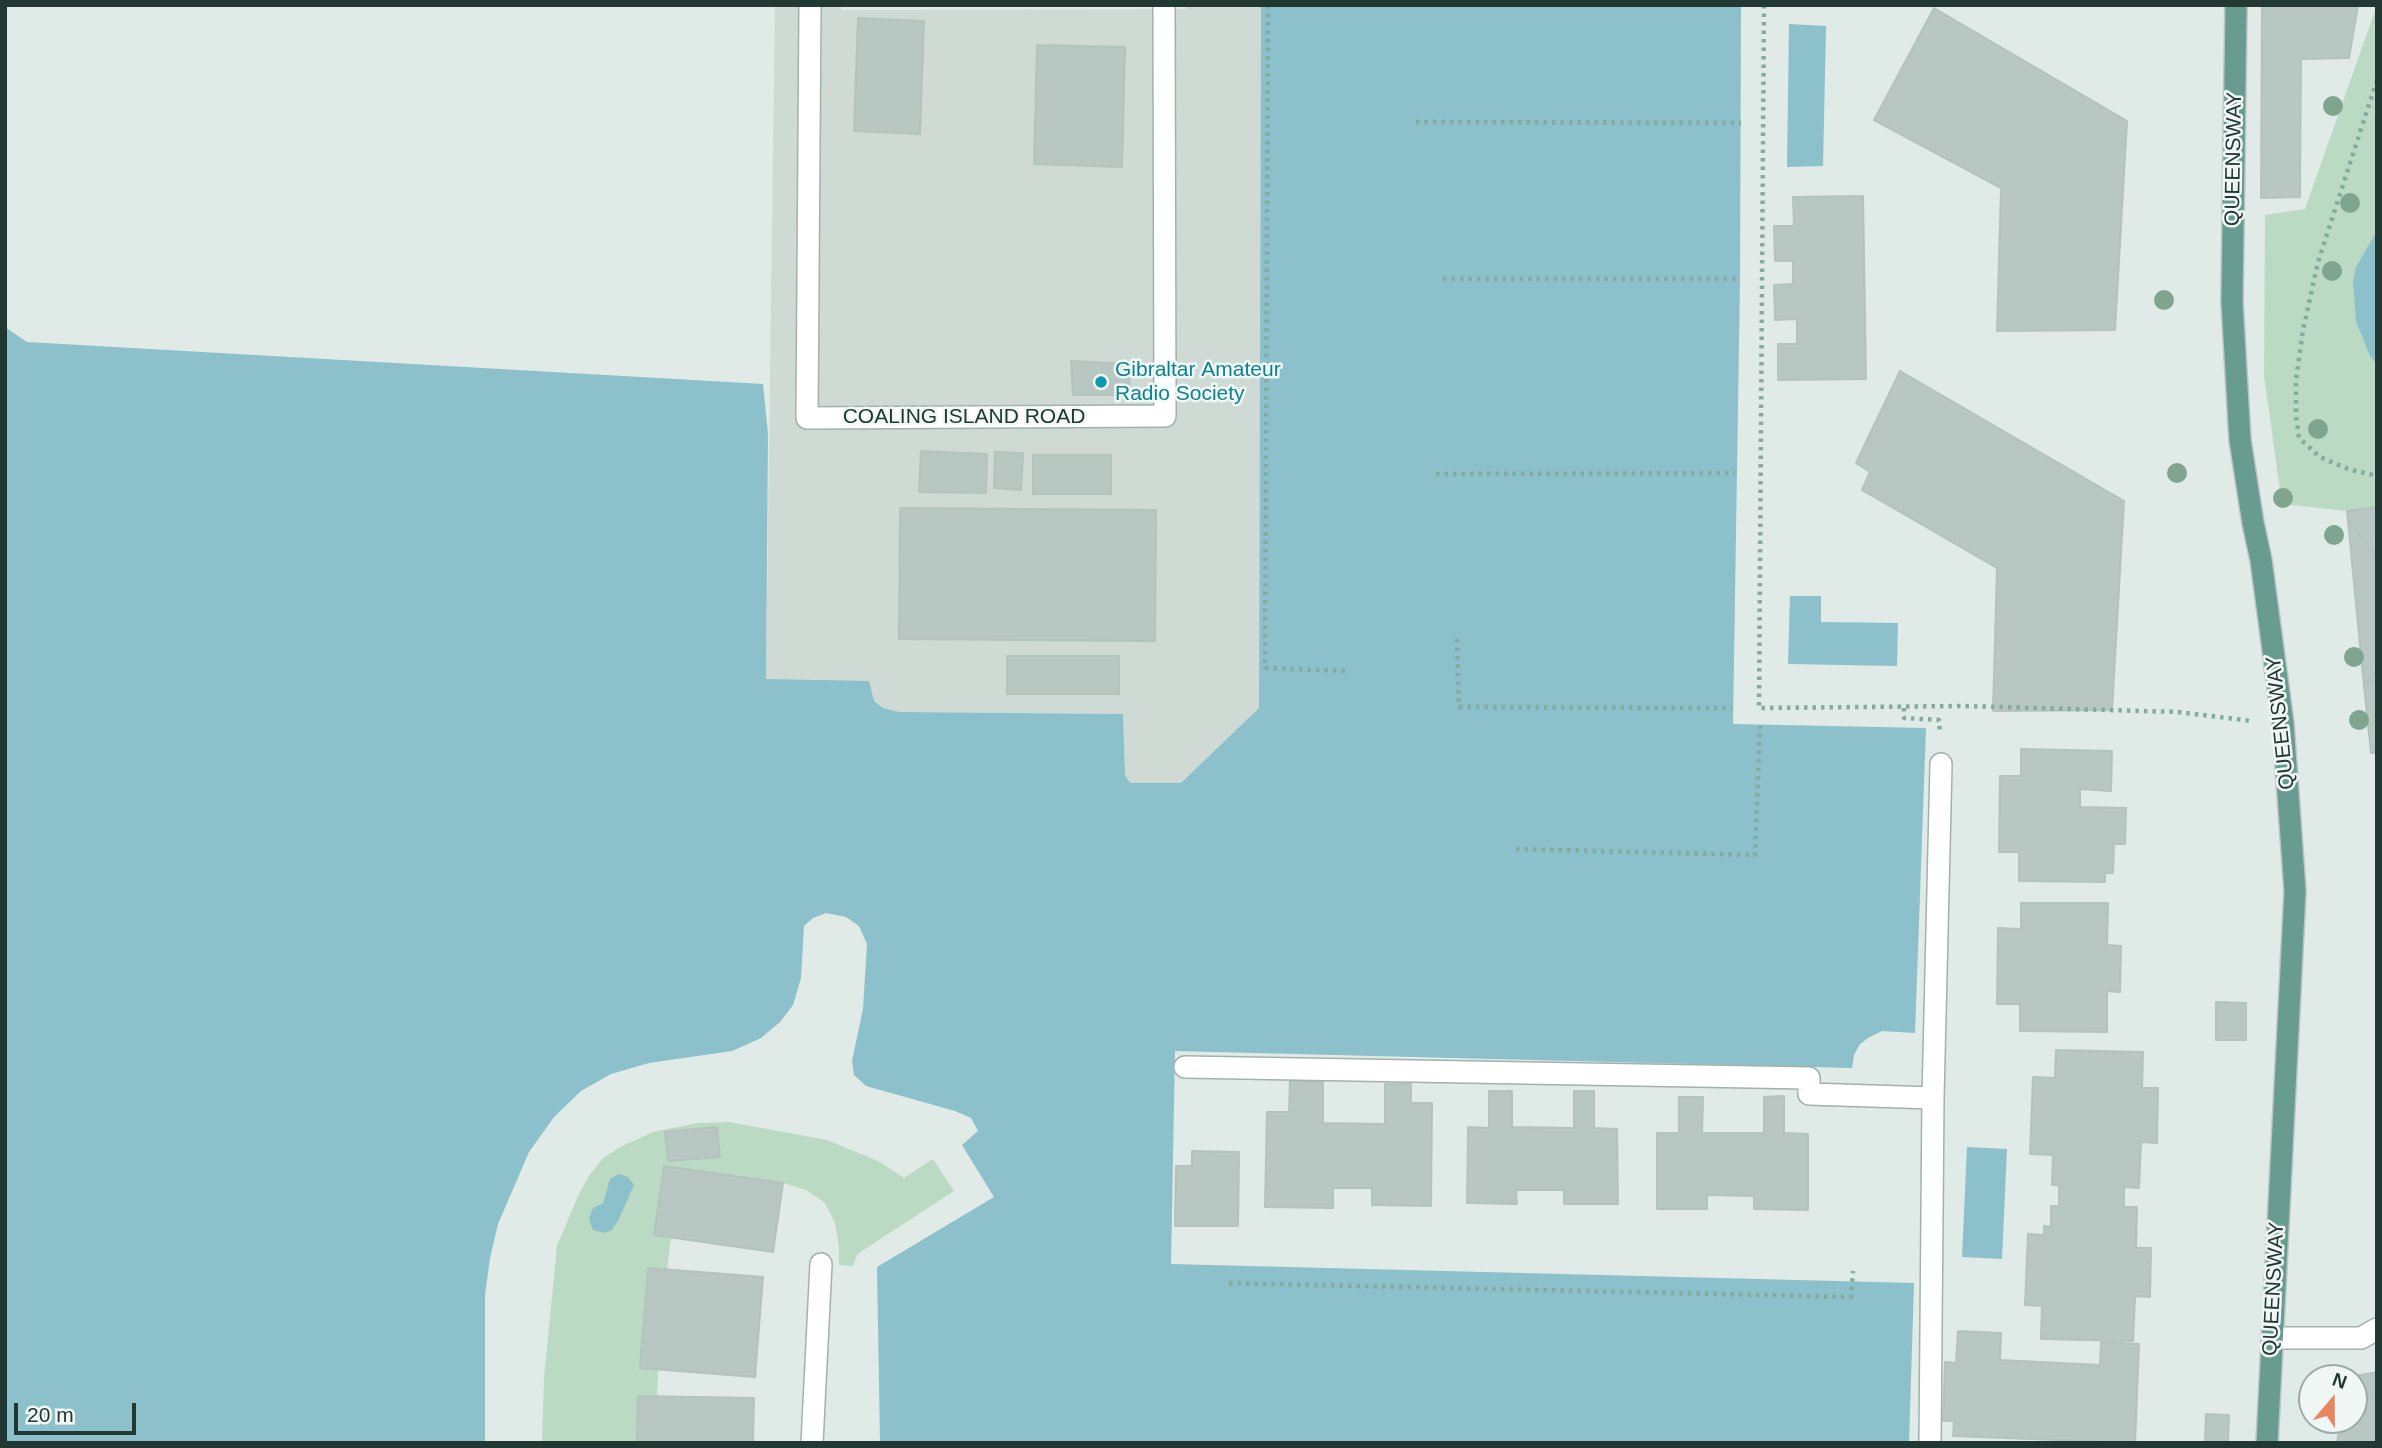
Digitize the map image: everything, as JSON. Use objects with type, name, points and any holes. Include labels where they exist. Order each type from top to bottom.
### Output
[{"type":"main road","name":"QUEENSWAY","points":[[2236,5],[2232,302],[2240,440],[2261,560],[2283,724],[2295,891],[2267,1443]]},
{"type":"street","name":"COALING ISLAND ROAD","points":[[810,5],[807,418],[1165,416],[1164,5]]},
{"type":"street","points":[[1930,1443],[1933,1098],[1941,764]]},
{"type":"street","points":[[1185,1067],[1809,1078],[1809,1094],[1933,1098]]},
{"type":"street","points":[[812,1443],[821,1264]]},
{"type":"street","points":[[2272,1338],[2361,1338],[2377,1329]]},
{"type":"path","points":[[1268,5],[1265,668],[1348,671]]},
{"type":"path","points":[[1764,5],[1759,708],[1964,706],[2178,712],[2283,724]]},
{"type":"path","points":[[2377,80],[2318,262],[2303,330],[2296,380],[2299,438],[2320,457],[2348,470],[2377,476]]},
{"type":"path","points":[[1416,121],[1741,123]]},
{"type":"path","points":[[1443,279],[1740,279]]},
{"type":"path","points":[[1436,474],[1735,473]]},
{"type":"path","points":[[1457,639],[1459,707],[1732,708]]},
{"type":"path","points":[[1904,708],[1905,718],[1939,720],[1941,764]]},
{"type":"path","points":[[1516,849],[1755,855],[1760,726]]},
{"type":"path","points":[[1229,1283],[1851,1297],[1853,1271]]},
{"type":"shaded area","points":[[775,5],[841,5],[841,10],[1186,9],[1186,5],[1261,5],[1259,708],[1181,784],[1130,783],[1125,775],[1123,714],[898,712],[883,708],[874,701],[870,688],[766,679]]},
{"type":"green space","points":[[2377,5],[2377,507],[2347,511],[2282,504],[2264,376],[2265,215],[2305,209]]},
{"type":"green space","points":[[729,1122],[827,1140],[878,1161],[904,1178],[933,1159],[954,1191],[862,1251],[857,1255],[853,1266],[839,1265],[835,1223],[825,1203],[806,1190],[783,1183],[664,1166],[654,1234],[671,1237],[667,1270],[647,1268],[640,1368],[658,1370],[657,1396],[638,1396],[637,1443],[542,1443],[544,1378],[557,1246],[589,1176],[603,1158],[653,1132],[698,1123]]},
{"type":"water","points":[[1261,5],[1741,5],[1733,724],[1926,728],[1915,1033],[1882,1031],[1868,1038],[1860,1044],[1854,1055],[1852,1068],[1175,1051],[1171,1264],[1914,1283],[1909,1443],[880,1443],[877,1267],[994,1197],[962,1145],[978,1131],[971,1118],[866,1086],[854,1075],[852,1061],[863,1009],[867,944],[859,926],[846,917],[826,913],[813,918],[804,926],[801,978],[793,1005],[780,1022],[761,1038],[732,1051],[649,1063],[611,1074],[581,1091],[554,1117],[529,1152],[498,1224],[490,1258],[485,1295],[485,1443],[5,1443],[5,327],[27,342],[763,384],[768,434],[766,679],[869,681],[874,701],[883,708],[899,712],[1123,714],[1125,775],[1130,783],[1181,783],[1259,708]]},
{"type":"water","points":[[1789,24],[1826,26],[1823,166],[1787,167]]},
{"type":"water","points":[[2377,231],[2377,364],[2370,356],[2356,321],[2353,282],[2356,267]]},
{"type":"water","points":[[1790,596],[1821,596],[1821,622],[1898,623],[1897,666],[1788,664]]},
{"type":"water","points":[[1967,1147],[2007,1149],[2002,1259],[1962,1257]]},
{"type":"water","points":[[619,1174],[628,1177],[634,1185],[619,1219],[612,1230],[605,1233],[593,1230],[589,1219],[593,1208],[603,1203],[610,1179]]},
{"type":"building","points":[[2262,5],[2358,5],[2349,58],[2301,59],[2300,197],[2261,198]]},
{"type":"building","points":[[1934,8],[2127,121],[2115,330],[1997,331],[2001,188],[1874,120]]},
{"type":"building","points":[[858,18],[924,21],[920,134],[854,131]]},
{"type":"building","points":[[1037,45],[1125,47],[1122,167],[1034,164]]},
{"type":"building","points":[[1863,196],[1866,379],[1778,380],[1778,344],[1797,344],[1797,319],[1775,320],[1774,285],[1793,284],[1793,261],[1775,261],[1774,226],[1794,226],[1793,197]]},
{"type":"building","name":"Gibraltar Amateur Radio Society","points":[[1071,361],[1131,364],[1128,395],[1073,395]]},
{"type":"building","points":[[1900,371],[2124,501],[2112,710],[1993,711],[1997,568],[1862,490],[1870,472],[1856,463]]},
{"type":"building","points":[[921,451],[987,454],[986,493],[919,492]]},
{"type":"building","points":[[995,452],[1023,453],[1021,490],[994,488]]},
{"type":"building","points":[[1033,455],[1111,455],[1111,494],[1033,494]]},
{"type":"building","points":[[2377,507],[2377,556],[2348,521],[2347,511]]},
{"type":"building","points":[[900,508],[1156,510],[1155,641],[899,639]]},
{"type":"building","points":[[2348,521],[2377,556],[2377,670],[2364,686]]},
{"type":"building","points":[[1007,656],[1119,656],[1119,694],[1007,694]]},
{"type":"building","points":[[2377,670],[2377,753],[2371,753],[2364,686]]},
{"type":"building","points":[[2021,749],[2112,751],[2111,791],[2080,789],[2080,807],[2126,808],[2125,844],[2114,844],[2113,873],[2105,873],[2105,882],[2019,881],[2019,852],[1999,852],[2000,776],[2021,776]]},
{"type":"building","points":[[2021,903],[2108,903],[2107,945],[2121,946],[2120,992],[2107,991],[2107,1032],[2020,1031],[2020,1004],[1997,1004],[1998,928],[2021,929]]},
{"type":"building","points":[[2216,1002],[2246,1003],[2246,1040],[2216,1040]]},
{"type":"building","points":[[2056,1050],[2143,1052],[2142,1088],[2158,1088],[2157,1143],[2141,1142],[2139,1188],[2124,1187],[2124,1207],[2137,1207],[2136,1248],[2151,1248],[2150,1297],[2135,1296],[2133,1341],[2041,1339],[2042,1306],[2025,1305],[2028,1234],[2044,1235],[2044,1226],[2051,1227],[2051,1206],[2059,1206],[2059,1185],[2052,1185],[2053,1155],[2030,1154],[2033,1077],[2055,1078]]},
{"type":"building","points":[[1290,1081],[1323,1082],[1323,1123],[1385,1124],[1385,1084],[1411,1084],[1411,1103],[1432,1103],[1431,1206],[1372,1205],[1372,1188],[1333,1188],[1333,1208],[1265,1207],[1267,1112],[1289,1112]]},
{"type":"building","points":[[1489,1091],[1512,1091],[1512,1127],[1574,1128],[1574,1091],[1594,1091],[1594,1128],[1617,1129],[1618,1204],[1564,1204],[1564,1190],[1516,1190],[1517,1204],[1467,1203],[1468,1127],[1489,1128]]},
{"type":"building","points":[[1784,1096],[1784,1133],[1808,1134],[1808,1210],[1754,1209],[1754,1196],[1707,1195],[1707,1209],[1657,1209],[1657,1133],[1679,1133],[1679,1097],[1703,1097],[1702,1133],[1764,1133],[1764,1097]]},
{"type":"building","points":[[717,1127],[720,1157],[668,1161],[665,1132]]},
{"type":"building","points":[[1192,1151],[1239,1152],[1238,1226],[1175,1226],[1176,1166],[1192,1166]]},
{"type":"building","points":[[664,1166],[783,1183],[773,1252],[654,1235]]},
{"type":"building","points":[[648,1268],[763,1277],[755,1377],[640,1368]]},
{"type":"building","points":[[1958,1331],[2001,1333],[2000,1360],[2100,1365],[2101,1342],[2139,1344],[2135,1443],[1953,1436],[1954,1421],[1943,1421],[1945,1362],[1956,1363]]},
{"type":"building","points":[[2377,1372],[2377,1443],[2337,1443],[2339,1434],[2368,1434],[2368,1374]]},
{"type":"building","points":[[638,1396],[754,1398],[753,1443],[637,1443]]},
{"type":"building","points":[[2206,1414],[2229,1415],[2228,1443],[2205,1443]]},
{"type":"place","name":"Gibraltar Amateur Radio Society","points":[[1101,382]]}]
